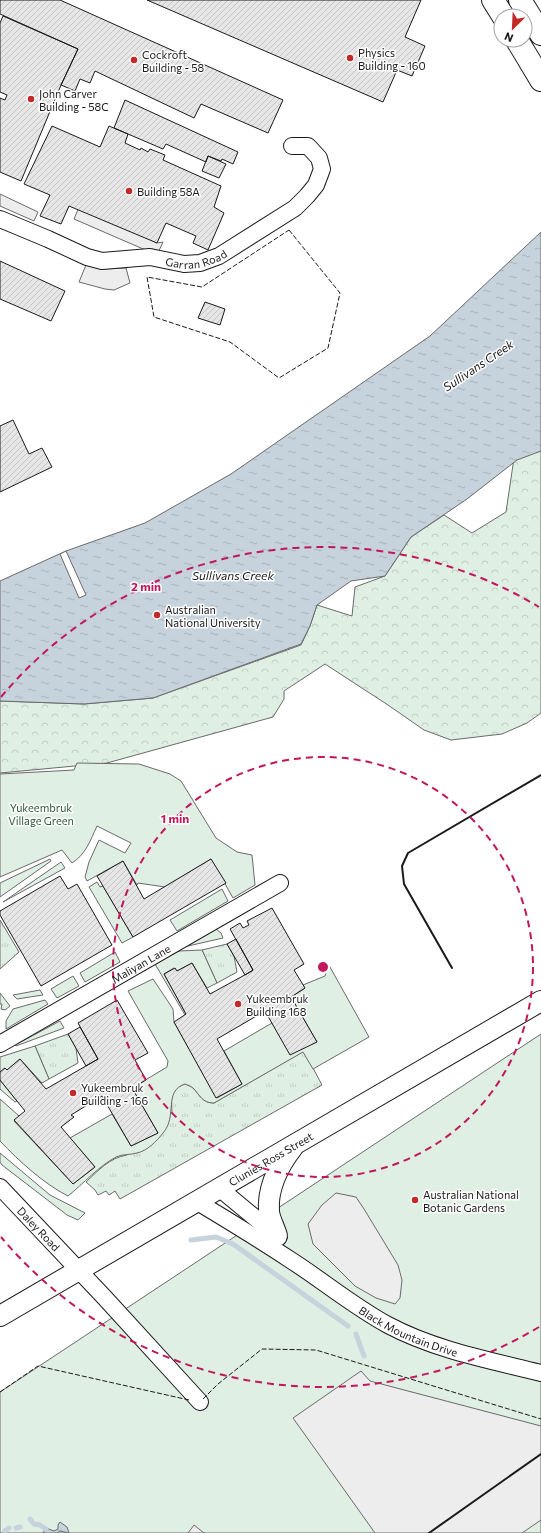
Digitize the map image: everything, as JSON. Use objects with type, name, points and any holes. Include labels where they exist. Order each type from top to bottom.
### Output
[{"type":"highway","points":[[520,0],[541,34]]},
{"type":"highway","points":[[522,48],[541,80]]},
{"type":"street","name":"Garran Road","points":[[0,219],[87,257],[102,261],[150,257],[184,264],[200,263],[219,256],[294,208],[316,185],[322,169],[319,158],[308,146],[292,146]]},
{"type":"street","name":"Maliyan Lane","points":[[0,1044],[280,883]]},
{"type":"street","name":"Clunies Ross Street","points":[[0,1316],[541,1001]]},
{"type":"street","points":[[277,1236],[270,1212],[272,1183],[281,1162],[295,1144]]},
{"type":"street","name":"Daley Road","points":[[0,1187],[161,1358],[200,1402]]},
{"type":"street","name":"Black Mountain Drive","points":[[219,1188],[277,1236],[290,1259]]},
{"type":"street","name":"Black Mountain Drive","points":[[196,1201],[290,1259],[360,1309],[411,1336],[476,1357],[541,1373]]},
{"type":"green space","points":[[541,451],[541,713],[527,723],[502,734],[451,740],[424,730],[325,664],[284,691],[284,699],[273,717],[107,763],[0,773],[0,701],[84,704],[153,698],[301,645],[310,626],[317,605],[352,616],[355,587],[385,576],[411,537],[444,515],[472,533],[506,512],[514,458]]},
{"type":"green space","name":"Yukeembruk Village Green","points":[[77,763],[139,764],[170,774],[181,781],[216,838],[237,852],[252,855],[255,885],[233,898],[211,859],[165,887],[138,883],[137,885],[123,861],[87,881],[85,877],[89,862],[99,840],[125,853],[131,843],[97,826],[90,842],[81,856],[72,863],[62,850],[0,877],[0,774],[74,770]]},
{"type":"green space","points":[[50,859],[51,861],[0,897],[0,883]]},
{"type":"green space","points":[[61,862],[65,868],[3,902]]},
{"type":"green space","points":[[97,882],[100,887],[103,886],[133,937],[122,943],[89,887]]},
{"type":"green space","points":[[222,889],[228,901],[177,931],[170,920]]},
{"type":"green space","points":[[0,920],[19,952],[0,969]]},
{"type":"green space","points":[[216,929],[221,933],[223,938],[188,946],[186,945]]},
{"type":"green space","points":[[227,944],[234,956],[237,972],[217,983],[202,950]]},
{"type":"green space","points":[[202,950],[217,983],[207,988],[192,963],[177,971],[174,968],[164,974],[186,1014],[185,1015],[155,964],[179,951]]},
{"type":"green space","points":[[115,952],[120,962],[85,982],[80,973]]},
{"type":"green space","points":[[330,967],[369,1037],[313,1069],[303,1052],[214,1103],[207,1102],[193,1088],[185,1084],[178,1087],[172,1098],[170,1119],[163,1133],[155,1142],[141,1152],[118,1156],[97,1170],[68,1196],[32,1172],[0,1141],[0,1099],[19,1116],[14,1121],[73,1184],[95,1167],[70,1138],[112,1114],[131,1146],[158,1133],[132,1088],[167,1067],[168,1061],[128,991],[153,979],[173,1009],[174,1022],[217,1098],[242,1084],[224,1051],[272,1023],[317,1042],[291,997],[304,989],[303,985],[325,976],[327,969]]},
{"type":"green space","points":[[73,976],[79,986],[57,998],[51,989]]},
{"type":"green space","points":[[40,990],[43,995],[17,999],[13,995]]},
{"type":"green space","points":[[0,993],[10,1006],[5,1010],[1,1009],[2,1004],[0,1004]]},
{"type":"green space","points":[[45,1000],[48,1004],[6,1029],[6,1021],[13,1009]]},
{"type":"green space","points":[[60,1021],[64,1028],[16,1046],[15,1045]]},
{"type":"green space","points":[[68,1034],[76,1048],[78,1063],[49,1079],[35,1046]]},
{"type":"green space","name":"Australian National Botanic Gardens","points":[[541,1034],[541,1533],[0,1533],[0,1392]]},
{"type":"green space","points":[[35,1046],[49,1079],[42,1083],[20,1059],[7,1070],[5,1068],[0,1072],[0,1057]]},
{"type":"green space","points":[[304,1051],[322,1085],[120,1199],[115,1191],[109,1195],[106,1191],[98,1195],[86,1182],[110,1162],[127,1155],[172,1112],[172,1095],[180,1086],[185,1084],[190,1086],[204,1100],[214,1103]]},
{"type":"green space","points":[[0,1080],[17,1101],[15,1102],[0,1089]]},
{"type":"green space","points":[[0,1153],[50,1195],[85,1213],[78,1220],[67,1215],[2,1165],[0,1162]]},
{"type":"shaded area","points":[[0,194],[38,212],[34,221],[0,206]]},
{"type":"shaded area","points":[[80,205],[157,243],[163,242],[157,255],[74,219]]},
{"type":"shaded area","points":[[86,265],[102,269],[126,268],[130,283],[114,290],[79,282]]},
{"type":"shaded area","points":[[336,1193],[356,1197],[398,1265],[402,1280],[400,1298],[395,1304],[376,1298],[355,1286],[313,1244],[308,1224],[322,1205]]},
{"type":"shaded area","points":[[361,1371],[370,1381],[541,1426],[541,1520],[522,1533],[375,1533],[293,1418]]},
{"type":"shaded area","points":[[194,1525],[204,1533],[188,1533]]},
{"type":"water","name":"Sullivans Creek","points":[[541,232],[541,451],[517,460],[467,499],[411,537],[385,576],[351,581],[317,605],[310,626],[301,644],[153,698],[84,704],[0,701],[0,581],[66,551],[145,523],[231,474],[430,336]]},
{"type":"water","points":[[60,1522],[67,1527],[69,1533],[60,1531],[57,1533],[43,1533],[46,1528],[54,1531],[58,1529]]},
{"type":"pier","points":[[66,551],[86,595],[79,598],[60,554]]},
{"type":"building","name":"Cockroft Building - 58","points":[[0,0],[60,0],[283,100],[268,133],[201,104],[194,118],[95,71],[90,83],[80,79],[75,91],[61,85],[78,49],[0,14]]},
{"type":"building","name":"Physics Building - 160","points":[[147,0],[421,0],[405,37],[425,46],[412,76],[397,70],[383,102]]},
{"type":"building","name":"John Carver Building - 58C","points":[[3,16],[78,49],[61,85],[21,181],[0,172],[0,98],[5,100],[7,95],[0,92],[0,23]]},
{"type":"building","points":[[125,100],[238,152],[233,164],[222,159],[221,161],[208,156],[206,162],[166,144],[163,149],[114,128]]},
{"type":"building","name":"Building 58A","points":[[52,126],[100,147],[109,126],[128,134],[125,143],[140,150],[141,148],[148,152],[150,149],[165,155],[163,160],[221,186],[214,207],[224,213],[208,250],[193,243],[196,236],[166,223],[157,243],[69,206],[61,224],[40,216],[50,195],[24,184]]},
{"type":"building","points":[[208,156],[226,164],[219,178],[202,171]]},
{"type":"building","points":[[0,261],[65,291],[51,321],[0,299]]},
{"type":"building","points":[[205,302],[225,309],[220,325],[198,318]]},
{"type":"building","points":[[13,420],[29,454],[42,448],[52,467],[0,492],[0,426]]},
{"type":"building","points":[[211,859],[226,883],[133,937],[97,876],[123,861],[144,899]]},
{"type":"building","points":[[60,876],[68,889],[77,884],[112,945],[41,986],[0,915],[0,911]]},
{"type":"building","name":"Yukeembruk Building 168","points":[[272,908],[304,964],[294,970],[305,988],[291,997],[317,1042],[290,1055],[265,1011],[217,1039],[242,1084],[216,1098],[174,1022],[186,1014],[164,974],[175,968],[177,971],[192,963],[210,994],[252,971],[253,970],[230,929],[240,923],[243,928],[249,925],[247,921]]},
{"type":"building","points":[[236,939],[253,970],[245,975],[227,944]]},
{"type":"building","name":"Yukeembruk Building - 166","points":[[117,1000],[148,1053],[135,1060],[146,1080],[132,1088],[158,1133],[131,1146],[102,1096],[71,1115],[74,1117],[61,1127],[95,1167],[73,1184],[14,1120],[25,1111],[0,1080],[0,1072],[5,1068],[7,1070],[20,1059],[46,1089],[98,1059],[78,1023]]},
{"type":"building","points":[[80,1027],[98,1059],[86,1066],[68,1034]]},
{"type":"waterway","points":[[191,1240],[216,1237],[233,1244],[348,1326]]},
{"type":"waterway","points":[[356,1334],[364,1356]]},
{"type":"waterway","points":[[30,1519],[34,1524],[40,1525],[46,1529]]},
{"type":"waterway","points":[[16,1528],[20,1527]]},
{"type":"waterway","points":[[5,1531],[9,1528]]},
{"type":"fence","points":[[289,230],[340,293],[328,348],[279,378],[230,342],[154,317],[147,277],[202,287],[289,230]]},
{"type":"fence","points":[[203,1399],[218,1384],[262,1349],[316,1350],[541,1419]]},
{"type":"fence","points":[[0,1392],[38,1366],[189,1400]]},
{"type":"wall","points":[[452,968],[404,884],[402,866],[408,853],[541,775]]},
{"type":"wall","points":[[429,1533],[541,1454]]},
{"type":"place","name":"Physics Building - 160","points":[[350,58]]},
{"type":"place","name":"Cockroft Building - 58","points":[[134,60]]},
{"type":"place","name":"John Carver Building - 58C","points":[[31,99]]},
{"type":"place","name":"Building 58A","points":[[129,191]]},
{"type":"place","name":"Australian National University","points":[[157,615]]},
{"type":"place","name":"Yukeembruk Building 168","points":[[238,1004]]},
{"type":"place","name":"Yukeembruk Building - 166","points":[[73,1093]]},
{"type":"place","name":"Australian National Botanic Gardens","points":[[415,1200]]}]
